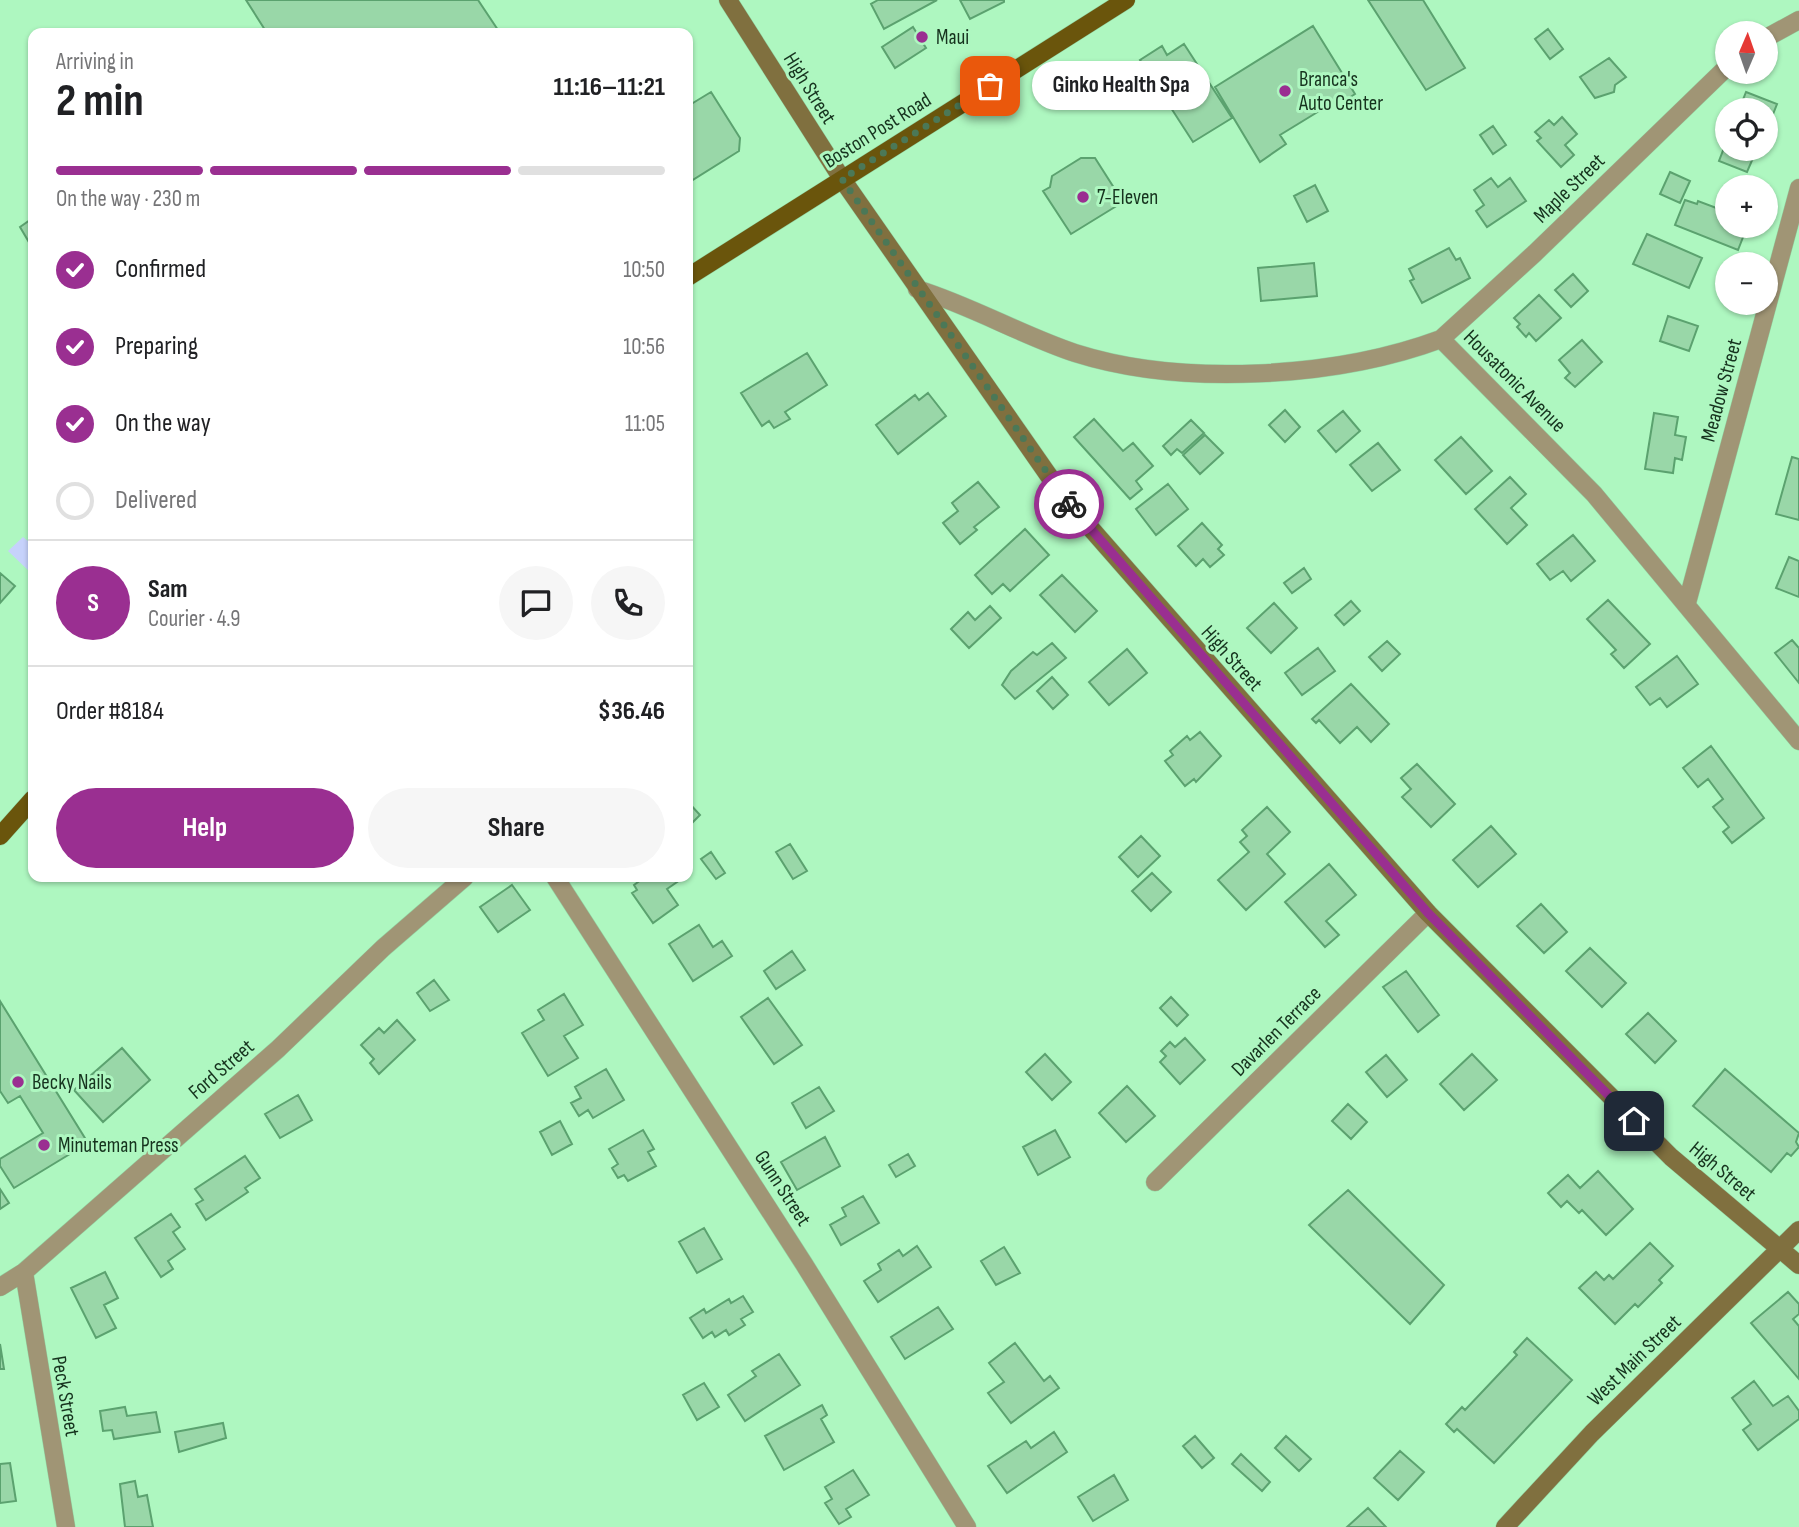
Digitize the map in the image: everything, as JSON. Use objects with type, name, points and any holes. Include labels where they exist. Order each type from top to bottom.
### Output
[{"type":"main road","name":"High Street","points":[[728,0],[842,179],[1065,499],[1428,913],[1671,1157],[1799,1265]]},
{"type":"main road","name":"Boston Post Road","points":[[693,273],[1126,0]]},
{"type":"main road","points":[[0,836],[28,805]]},
{"type":"main road","name":"West Main Street","points":[[1505,1527],[1592,1433],[1799,1230]]},
{"type":"street","points":[[1778,31],[1799,20]]},
{"type":"street","name":"Maple Street","points":[[1441,339],[1535,253],[1715,79]]},
{"type":"street","name":"Meadow Street","points":[[1687,603],[1799,188]]},
{"type":"street","name":"Housatonic Avenue","points":[[917,289],[962,303],[1071,351],[1139,368],[1250,374],[1381,358],[1441,339],[1594,494],[1799,741]]},
{"type":"street","name":"Ford Street","points":[[0,1287],[23,1272],[278,1049],[383,948],[459,882]]},
{"type":"street","name":"Gunn Street","points":[[558,882],[804,1264],[967,1527]]},
{"type":"street","name":"Davarlen Terrace","points":[[1155,1182],[1428,913]]},
{"type":"street","name":"Peck Street","points":[[23,1272],[66,1527]]},
{"type":"shaded area","points":[[23,537],[28,541],[28,570],[8,551]]},
{"type":"building","points":[[246,0],[478,0],[497,28],[264,28]]},
{"type":"building","points":[[878,0],[937,0],[884,29],[871,4]]},
{"type":"building","points":[[960,0],[1004,0],[1004,2],[970,19]]},
{"type":"building","points":[[1368,0],[1423,0],[1465,68],[1426,90]]},
{"type":"building","name":"Branca's Auto Center","points":[[1313,26],[1355,94],[1337,106],[1334,102],[1280,135],[1286,144],[1260,162],[1215,87]]},
{"type":"building","points":[[913,27],[926,48],[895,68],[882,47]]},
{"type":"building","points":[[1548,29],[1563,49],[1550,59],[1535,39]]},
{"type":"building","points":[[1184,44],[1232,118],[1193,142],[1140,60],[1162,46],[1167,55]]},
{"type":"building","points":[[1609,58],[1626,77],[1615,85],[1614,92],[1595,98],[1580,77]]},
{"type":"building","points":[[711,92],[740,138],[739,151],[693,180],[693,103]]},
{"type":"building","points":[[1746,92],[1762,98],[1744,98]]},
{"type":"building","points":[[1562,117],[1577,134],[1565,145],[1574,155],[1561,167],[1537,141],[1541,138],[1535,132],[1549,120],[1554,125]]},
{"type":"building","points":[[1493,126],[1506,145],[1493,154],[1480,135]]},
{"type":"building","name":"7-Eleven","points":[[1081,158],[1095,158],[1123,202],[1071,234],[1043,191],[1050,187],[1052,176]]},
{"type":"building","points":[[1719,161],[1752,161],[1747,172]]},
{"type":"building","points":[[1670,172],[1690,181],[1680,203],[1660,194]]},
{"type":"building","points":[[1491,178],[1498,187],[1510,178],[1526,201],[1487,227],[1476,211],[1484,205],[1474,190]]},
{"type":"building","points":[[1315,185],[1328,211],[1307,222],[1294,196]]},
{"type":"building","points":[[1685,200],[1697,204],[1698,201],[1715,207],[1715,238],[1743,238],[1738,250],[1675,225]]},
{"type":"building","points":[[28,221],[28,241],[20,227]]},
{"type":"building","points":[[1647,234],[1702,258],[1689,288],[1633,264]]},
{"type":"building","points":[[1449,248],[1456,260],[1460,258],[1470,278],[1422,303],[1410,281],[1414,279],[1409,269]]},
{"type":"building","points":[[1314,263],[1317,296],[1261,301],[1258,268]]},
{"type":"building","points":[[1573,274],[1588,291],[1571,307],[1555,290]]},
{"type":"building","points":[[1539,295],[1561,318],[1536,341],[1529,333],[1526,337],[1517,327],[1520,324],[1514,318]]},
{"type":"building","points":[[1668,316],[1698,326],[1689,351],[1660,341]]},
{"type":"building","points":[[1582,340],[1602,362],[1575,387],[1565,378],[1570,373],[1559,360]]},
{"type":"building","points":[[807,353],[827,385],[785,412],[790,419],[774,428],[769,421],[762,426],[741,393]]},
{"type":"building","points":[[928,393],[946,416],[898,454],[876,425],[915,395],[919,400]]},
{"type":"building","points":[[1285,410],[1300,427],[1285,442],[1269,425]]},
{"type":"building","points":[[1343,411],[1360,431],[1336,452],[1318,431]]},
{"type":"building","points":[[1654,413],[1678,417],[1675,435],[1686,437],[1682,460],[1675,458],[1673,473],[1645,469]]},
{"type":"building","points":[[1094,419],[1123,451],[1133,443],[1153,466],[1136,481],[1142,489],[1130,499],[1074,437]]},
{"type":"building","points":[[1191,420],[1204,433],[1182,453],[1177,449],[1171,455],[1163,446]]},
{"type":"building","points":[[1205,435],[1223,453],[1200,474],[1183,455]]},
{"type":"building","points":[[1461,437],[1492,471],[1466,494],[1435,460]]},
{"type":"building","points":[[1378,443],[1400,470],[1372,491],[1350,465]]},
{"type":"building","points":[[1792,457],[1799,459],[1799,520],[1776,514]]},
{"type":"building","points":[[1510,477],[1526,494],[1511,508],[1527,525],[1507,544],[1475,509]]},
{"type":"building","points":[[978,482],[999,507],[974,527],[977,530],[960,544],[943,523],[958,511],[952,503]]},
{"type":"building","points":[[1168,484],[1188,509],[1156,535],[1136,509]]},
{"type":"building","points":[[1202,523],[1222,545],[1218,549],[1224,555],[1210,567],[1203,559],[1196,566],[1178,546]]},
{"type":"building","points":[[1025,529],[1049,555],[1010,591],[1003,584],[992,594],[975,575]]},
{"type":"building","points":[[1573,535],[1595,561],[1571,581],[1563,571],[1550,580],[1537,564]]},
{"type":"building","points":[[1789,557],[1799,561],[1799,597],[1776,588]]},
{"type":"building","points":[[1304,568],[1311,579],[1292,593],[1284,583]]},
{"type":"building","points":[[0,573],[15,586],[0,603]]},
{"type":"building","points":[[1062,575],[1097,611],[1075,632],[1040,595]]},
{"type":"building","points":[[1608,600],[1650,644],[1624,668],[1611,654],[1616,650],[1587,619]]},
{"type":"building","points":[[1351,601],[1360,611],[1344,625],[1335,615]]},
{"type":"building","points":[[1274,603],[1297,628],[1271,653],[1247,628]]},
{"type":"building","points":[[990,606],[1001,618],[969,648],[951,629],[968,612],[975,620]]},
{"type":"building","points":[[1792,640],[1799,648],[1799,683],[1775,653]]},
{"type":"building","points":[[1387,641],[1400,654],[1382,671],[1369,657]]},
{"type":"building","points":[[1052,643],[1066,658],[1015,699],[1002,685],[1011,671],[1033,652],[1037,655]]},
{"type":"building","points":[[1318,648],[1335,671],[1302,695],[1285,673]]},
{"type":"building","points":[[1127,649],[1147,673],[1109,705],[1089,682]]},
{"type":"building","points":[[1677,656],[1698,684],[1667,707],[1660,698],[1650,705],[1636,687]]},
{"type":"building","points":[[1052,677],[1068,695],[1053,709],[1037,691]]},
{"type":"building","points":[[1351,684],[1389,724],[1371,742],[1357,727],[1340,743],[1319,720],[1316,723],[1312,719]]},
{"type":"building","points":[[1200,732],[1221,756],[1196,782],[1194,779],[1185,786],[1165,761],[1173,755],[1170,751],[1187,736],[1190,740]]},
{"type":"building","points":[[1711,746],[1764,818],[1732,843],[1723,832],[1729,827],[1713,807],[1723,799],[1708,779],[1698,787],[1683,768]]},
{"type":"building","points":[[1417,764],[1455,804],[1431,827],[1402,797],[1411,789],[1401,778]]},
{"type":"building","points":[[693,807],[700,815],[693,822]]},
{"type":"building","points":[[1267,807],[1290,832],[1267,854],[1285,874],[1246,910],[1218,880],[1249,852],[1240,842],[1247,836],[1242,830]]},
{"type":"building","points":[[1491,826],[1516,854],[1478,887],[1453,860]]},
{"type":"building","points":[[1141,836],[1160,856],[1138,877],[1119,857]]},
{"type":"building","points":[[790,844],[807,871],[793,879],[776,852]]},
{"type":"building","points":[[711,852],[725,873],[716,879],[701,859]]},
{"type":"building","points":[[1329,864],[1356,895],[1326,921],[1339,935],[1325,947],[1285,902]]},
{"type":"building","points":[[1152,873],[1171,892],[1151,911],[1132,891]]},
{"type":"building","points":[[638,882],[677,882],[667,889],[678,905],[653,923],[632,893],[637,890],[634,885]]},
{"type":"building","points":[[512,885],[530,910],[498,932],[480,907]]},
{"type":"building","points":[[1541,904],[1567,932],[1544,953],[1517,926]]},
{"type":"building","points":[[699,925],[713,947],[722,941],[732,956],[693,981],[669,944]]},
{"type":"building","points":[[1590,948],[1626,983],[1602,1007],[1566,971]]},
{"type":"building","points":[[792,951],[805,970],[776,989],[764,971]]},
{"type":"building","points":[[1406,971],[1439,1015],[1418,1032],[1383,987]]},
{"type":"building","points":[[434,980],[449,1000],[430,1011],[417,993]]},
{"type":"building","points":[[564,994],[583,1025],[564,1036],[578,1058],[548,1076],[522,1033],[544,1020],[538,1010]]},
{"type":"building","points":[[1171,997],[1188,1015],[1177,1026],[1160,1008]]},
{"type":"building","points":[[768,998],[802,1045],[774,1064],[741,1017]]},
{"type":"building","points":[[0,1001],[88,1143],[14,1188],[0,1166],[0,1159],[43,1133],[20,1096],[8,1103],[0,1091]]},
{"type":"building","points":[[1648,1013],[1676,1041],[1655,1063],[1626,1034]]},
{"type":"building","points":[[397,1020],[415,1040],[379,1074],[370,1063],[374,1059],[361,1045],[379,1028],[384,1033]]},
{"type":"building","points":[[1185,1038],[1205,1060],[1180,1084],[1160,1062],[1166,1056],[1161,1051],[1170,1042],[1175,1047]]},
{"type":"building","points":[[122,1048],[150,1080],[103,1122],[74,1090]]},
{"type":"building","points":[[1045,1054],[1071,1082],[1052,1100],[1026,1072]]},
{"type":"building","points":[[1472,1054],[1497,1080],[1464,1110],[1440,1084]]},
{"type":"building","points":[[1386,1055],[1407,1080],[1387,1097],[1366,1072]]},
{"type":"building","points":[[606,1069],[624,1100],[593,1118],[588,1110],[579,1116],[571,1103],[581,1098],[575,1087]]},
{"type":"building","points":[[1725,1069],[1799,1133],[1796,1142],[1799,1147],[1791,1156],[1787,1153],[1771,1172],[1693,1106]]},
{"type":"building","points":[[1127,1086],[1155,1116],[1126,1142],[1099,1113]]},
{"type":"building","points":[[819,1087],[834,1111],[806,1128],[792,1103]]},
{"type":"building","points":[[298,1095],[312,1120],[280,1138],[265,1114]]},
{"type":"building","points":[[1348,1104],[1367,1122],[1351,1139],[1332,1121]]},
{"type":"building","points":[[560,1121],[572,1144],[552,1155],[540,1132]]},
{"type":"building","points":[[643,1130],[654,1149],[648,1152],[656,1166],[628,1181],[624,1175],[618,1178],[612,1168],[618,1164],[609,1149]]},
{"type":"building","points":[[1055,1130],[1070,1157],[1038,1175],[1023,1147]]},
{"type":"building","points":[[825,1137],[840,1166],[797,1190],[781,1162]]},
{"type":"building","points":[[908,1154],[915,1166],[896,1177],[889,1165]]},
{"type":"building","points":[[245,1156],[260,1178],[245,1188],[248,1192],[206,1220],[196,1204],[203,1200],[195,1189]]},
{"type":"building","points":[[1598,1171],[1633,1209],[1606,1235],[1582,1210],[1579,1213],[1567,1201],[1561,1207],[1548,1193],[1568,1175],[1580,1188]]},
{"type":"building","points":[[0,1189],[9,1203],[0,1209]]},
{"type":"building","points":[[1348,1190],[1444,1285],[1410,1324],[1309,1225]]},
{"type":"building","points":[[863,1196],[879,1223],[841,1245],[830,1225],[846,1216],[842,1208]]},
{"type":"building","points":[[171,1214],[180,1227],[173,1232],[185,1249],[168,1261],[173,1269],[161,1277],[135,1238]]},
{"type":"building","points":[[704,1228],[722,1259],[697,1273],[679,1242]]},
{"type":"building","points":[[1650,1243],[1673,1266],[1659,1280],[1662,1283],[1638,1307],[1635,1304],[1615,1324],[1579,1288],[1596,1272],[1604,1280],[1609,1275],[1613,1279]]},
{"type":"building","points":[[917,1246],[931,1267],[878,1302],[864,1281],[881,1270],[878,1264],[899,1250],[903,1256]]},
{"type":"building","points":[[1004,1247],[1020,1273],[996,1285],[981,1261]]},
{"type":"building","points":[[105,1272],[118,1298],[104,1305],[116,1328],[96,1338],[71,1288]]},
{"type":"building","points":[[1788,1292],[1799,1304],[1799,1314],[1793,1319],[1799,1326],[1799,1379],[1751,1323]]},
{"type":"building","points":[[743,1296],[753,1312],[741,1319],[745,1325],[729,1335],[726,1330],[715,1337],[712,1332],[703,1338],[690,1318],[704,1309],[706,1313],[729,1299],[731,1303]]},
{"type":"building","points":[[938,1307],[953,1329],[905,1359],[891,1337]]},
{"type":"building","points":[[1527,1338],[1572,1380],[1494,1463],[1457,1429],[1454,1432],[1446,1424],[1462,1407],[1465,1410],[1517,1355],[1514,1352]]},
{"type":"building","points":[[1015,1343],[1044,1381],[1050,1376],[1059,1388],[1011,1423],[988,1393],[1004,1382],[989,1363]]},
{"type":"building","points":[[0,1344],[4,1369],[0,1369]]},
{"type":"building","points":[[779,1354],[800,1385],[745,1421],[728,1395],[756,1376],[752,1371]]},
{"type":"building","points":[[1754,1381],[1773,1406],[1788,1396],[1799,1411],[1799,1419],[1758,1450],[1743,1430],[1751,1424],[1732,1398]]},
{"type":"building","points":[[704,1383],[719,1407],[697,1420],[683,1395]]},
{"type":"building","points":[[822,1405],[827,1415],[821,1419],[834,1442],[784,1470],[765,1436]]},
{"type":"building","points":[[125,1407],[127,1416],[156,1412],[160,1432],[114,1439],[112,1430],[103,1431],[100,1411]]},
{"type":"building","points":[[223,1423],[226,1438],[179,1452],[175,1432]]},
{"type":"building","points":[[1054,1432],[1067,1452],[1007,1493],[988,1466],[1026,1441],[1031,1448]]},
{"type":"building","points":[[1195,1436],[1214,1458],[1202,1468],[1183,1446]]},
{"type":"building","points":[[1286,1436],[1311,1459],[1299,1471],[1275,1448]]},
{"type":"building","points":[[1400,1451],[1424,1472],[1398,1500],[1374,1478]]},
{"type":"building","points":[[1241,1454],[1270,1482],[1262,1491],[1232,1464]]},
{"type":"building","points":[[10,1463],[16,1501],[0,1503],[0,1464]]},
{"type":"building","points":[[853,1470],[869,1495],[846,1509],[851,1517],[839,1524],[825,1503],[832,1499],[825,1487]]},
{"type":"building","points":[[1114,1475],[1128,1500],[1093,1521],[1078,1497]]},
{"type":"building","points":[[135,1481],[138,1497],[147,1495],[153,1527],[125,1527],[120,1484]]},
{"type":"building","points":[[1368,1508],[1386,1527],[1347,1527]]},
{"type":"way so far","points":[[990,86],[842,179],[1069,504]]},
{"type":"place","name":"Maui","points":[[922,37]]},
{"type":"place","name":"Ginko Health Spa","points":[[990,86]]},
{"type":"place","name":"Branca's Auto Center","points":[[1285,91]]},
{"type":"place","name":"7-Eleven","points":[[1083,197]]},
{"type":"place","name":"Becky Nails","points":[[18,1082]]},
{"type":"place","name":"Minuteman Press","points":[[44,1145]]},
{"type":"route","points":[[1069,504],[1428,913],[1634,1121]]}]
